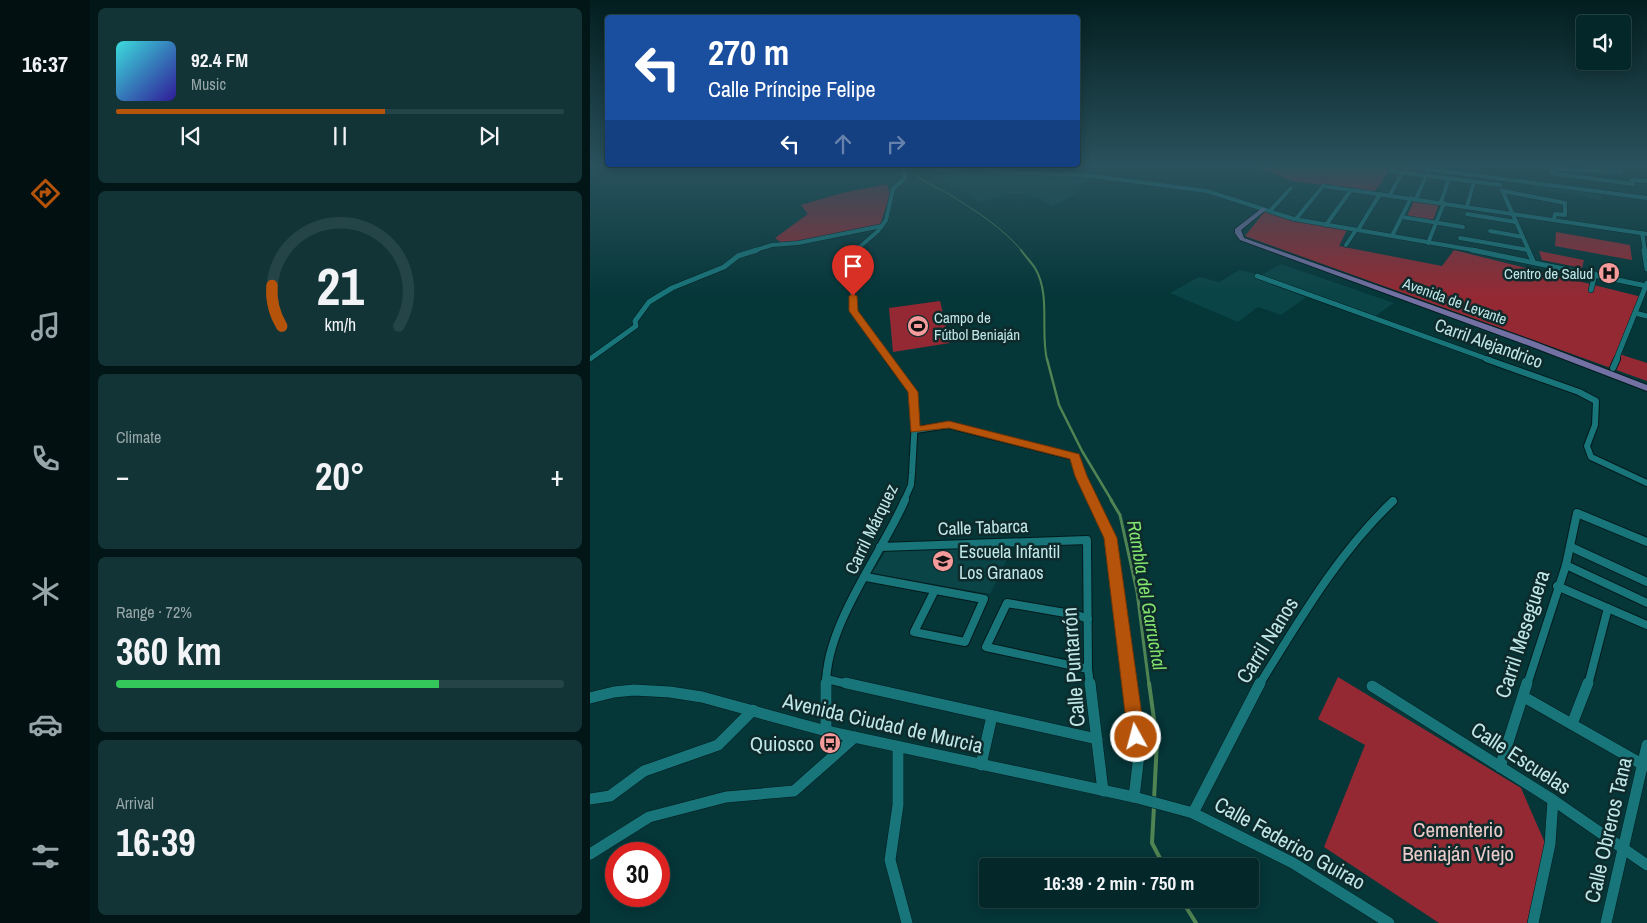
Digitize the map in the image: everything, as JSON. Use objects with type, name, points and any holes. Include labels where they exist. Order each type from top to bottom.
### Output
[{"type":"main road","name":"Avenida de Levante","points":[[1262,210],[1232,230],[1230,235],[1237,242],[1526,346],[1647,393]]},
{"type":"main road","name":"Avenida de Levante","points":[[1263,210],[1238,230],[1240,237],[1252,244],[1538,346],[1647,388]]},
{"type":"main road","name":"Avenida de Levante","points":[[1252,244],[1247,244],[1265,252]]},
{"type":"street","name":"Carril Márquez","points":[[826,731],[828,656],[880,547],[898,516],[911,485],[915,430],[913,392],[853,311],[853,296],[847,268],[853,253],[882,226],[886,220],[888,210]]},
{"type":"street","points":[[1267,210],[1296,219],[1326,225],[1533,261],[1647,285],[1644,298],[1635,313],[1613,368]]},
{"type":"street","points":[[1296,219],[1304,210]]},
{"type":"street","points":[[1326,225],[1337,210]]},
{"type":"street","points":[[1346,245],[1370,210]]},
{"type":"street","points":[[1392,236],[1406,210]]},
{"type":"street","points":[[1428,243],[1441,210]]},
{"type":"street","points":[[1456,248],[1467,210]]},
{"type":"street","points":[[1494,210],[1645,233],[1647,269]]},
{"type":"street","points":[[1511,210],[1533,261]]},
{"type":"street","points":[[1554,220],[1555,214],[1564,215],[1564,210]]},
{"type":"street","points":[[1467,214],[1516,222]]},
{"type":"street","points":[[1402,217],[1463,227]]},
{"type":"street","points":[[1487,242],[1492,218]]},
{"type":"street","points":[[590,359],[636,326],[635,321],[649,302],[672,288],[724,267],[738,256],[772,245],[798,243],[882,226]]},
{"type":"street","points":[[1490,231],[1522,237]]},
{"type":"street","points":[[1460,238],[1528,250]]},
{"type":"street","points":[[1591,290],[1595,274]]},
{"type":"street","name":"Carril Alejandrico","points":[[1257,276],[1579,392],[1596,401],[1595,425],[1587,446],[1591,457],[1647,483]]},
{"type":"street","points":[[1635,313],[1647,316]]},
{"type":"street","points":[[915,430],[949,424],[1075,457],[1081,476],[1110,538],[1139,755],[1134,797]]},
{"type":"street","name":"Carril Nanos","points":[[1193,813],[1256,690],[1301,617],[1357,539],[1393,501]]},
{"type":"street","name":"Carril Meseguera","points":[[1500,767],[1524,697],[1557,586],[1566,565],[1571,546],[1572,526],[1577,513],[1647,542]]},
{"type":"street","name":"Calle Tabarca","points":[[880,547],[1087,540]]},
{"type":"street","name":"Calle Puntarrón","points":[[1087,540],[1088,669],[1103,792]]},
{"type":"street","points":[[1571,546],[1647,582]]},
{"type":"street","points":[[1566,565],[1647,603]]},
{"type":"street","points":[[866,577],[984,599],[965,642],[914,632],[935,590]]},
{"type":"street","points":[[1557,586],[1647,625]]},
{"type":"street","points":[[1088,619],[1076,615],[1007,603],[986,647],[1088,669]]},
{"type":"street","points":[[1572,724],[1588,684],[1608,608]]},
{"type":"street","points":[[826,679],[1097,739]]},
{"type":"street","name":"Calle Escuelas","points":[[1372,686],[1553,800],[1647,865]]},
{"type":"street","name":"Avenida Ciudad de Murcia","points":[[590,698],[624,690],[670,692],[702,697],[826,731],[1103,792],[1134,797],[1168,806]]},
{"type":"street","points":[[1524,697],[1645,765]]},
{"type":"street","points":[[590,798],[610,796],[644,771],[718,745],[753,710]]},
{"type":"street","points":[[981,765],[992,716]]},
{"type":"street","points":[[590,854],[649,817],[726,797],[794,792],[855,737]]},
{"type":"street","name":"Calle Obreros Tana","points":[[1606,923],[1645,765],[1647,745]]},
{"type":"street","points":[[898,747],[898,805],[890,860],[907,923]]},
{"type":"street","points":[[1533,923],[1550,844],[1553,800]]},
{"type":"street","name":"Calle Federico Guirao","points":[[1168,806],[1193,813],[1293,863],[1389,923]]},
{"type":"shaded area","points":[[1281,264],[1394,303],[1374,317],[1308,296],[1281,315],[1258,307],[1238,322],[1170,293],[1199,277],[1219,282],[1239,270],[1261,275]]},
{"type":"shaded area","name":"Escuela Infantil Los Granaos","points":[[1014,545],[990,594],[872,573],[887,549]]},
{"type":"green space","points":[[805,210],[885,210],[880,225],[800,242],[781,242],[775,238],[808,214]]},
{"type":"green space","points":[[1410,210],[1437,210],[1433,220],[1407,216]]},
{"type":"green space","points":[[1265,211],[1291,220],[1347,230],[1339,246],[1442,266],[1454,250],[1642,297],[1619,354],[1647,363],[1647,381],[1245,236]]},
{"type":"green space","points":[[1556,232],[1630,245],[1632,260],[1555,246]]},
{"type":"green space","points":[[1539,251],[1584,260],[1582,268],[1542,260]]},
{"type":"green space","name":"Campo de Fútbol Beniaján","points":[[940,301],[950,343],[893,352],[889,308]]},
{"type":"green space","name":"Cementerio Beniaján Viejo","points":[[1338,677],[1521,788],[1545,843],[1527,923],[1439,923],[1324,847],[1365,745],[1318,719]]},
{"type":"waterway","name":"Rambla del Garruchal","points":[[974,210],[1007,235],[1022,251]]},
{"type":"waterway","name":"Rambla del Garruchal","points":[[1021,250],[1035,268],[1043,290],[1044,337],[1047,360]]},
{"type":"waterway","name":"Rambla del Garruchal","points":[[1047,359],[1059,405],[1082,451],[1112,501]]},
{"type":"waterway","name":"Rambla del Garruchal","points":[[1111,500],[1120,515],[1137,592],[1149,685]]},
{"type":"waterway","name":"Rambla del Garruchal","points":[[1149,683],[1157,741],[1154,800]]},
{"type":"waterway","name":"Rambla del Garruchal","points":[[1154,806],[1152,843],[1160,858]]},
{"type":"waterway","name":"Rambla del Garruchal","points":[[1187,908],[1196,923]]},
{"type":"place","name":"Centro de Salud","points":[[1609,273]]},
{"type":"place","name":"Campo de Fútbol Beniaján","points":[[918,326]]},
{"type":"place","name":"Escuela Infantil Los Granaos","points":[[943,561]]},
{"type":"place","name":"Quiosco","points":[[830,743]]},
{"type":"route","points":[[853,296],[853,311],[913,392],[915,430],[949,424],[1075,457],[1081,476],[1110,538],[1126,648],[1136,737]]}]
